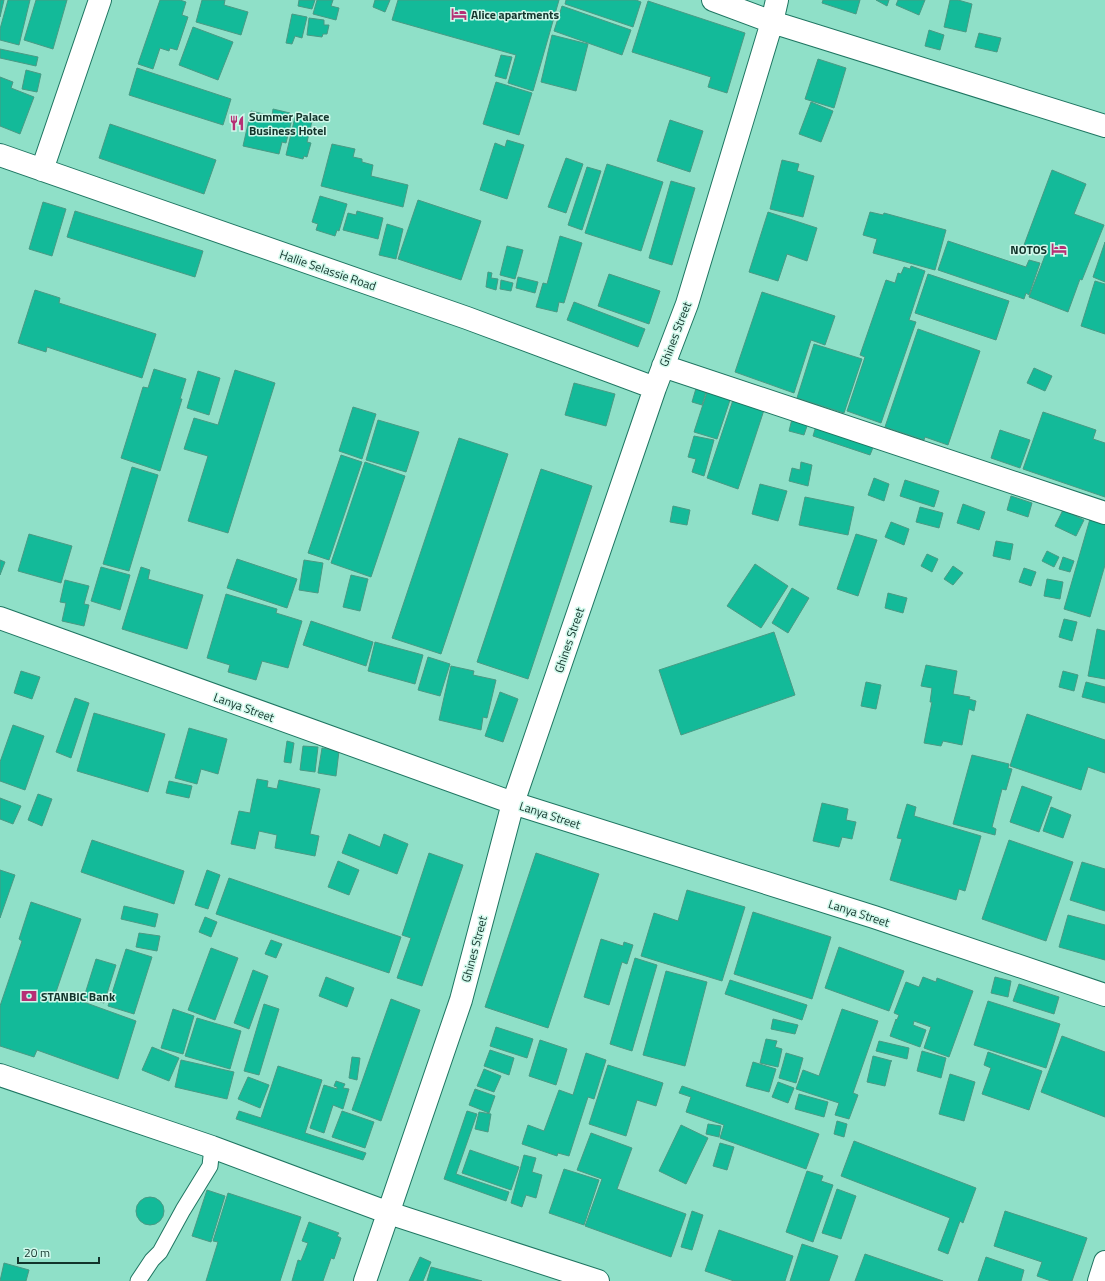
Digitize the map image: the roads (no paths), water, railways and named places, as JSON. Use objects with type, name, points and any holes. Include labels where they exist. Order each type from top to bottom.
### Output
[{"type":"street","points":[[42,170],[100,0]]},
{"type":"street","points":[[713,0],[772,22],[1105,126]]},
{"type":"street","name":"Ghines Street","points":[[365,1281],[461,1000],[513,804],[655,388],[687,304],[772,22],[777,0]]},
{"type":"street","name":"Hallie Selassie Road","points":[[0,155],[467,318],[655,388]]},
{"type":"street","points":[[663,366],[1105,513]]},
{"type":"street","name":"Lanya Street","points":[[0,618],[513,804],[874,917],[1105,995]]},
{"type":"street","points":[[0,1075],[212,1148],[389,1213],[598,1281]]},
{"type":"street","points":[[1099,1281],[1105,1262]]},
{"type":"lane","points":[[138,1281],[152,1260],[160,1252],[183,1210],[210,1166],[212,1148]]},
{"type":"place","name":"Alice apartments","points":[[459,14]]},
{"type":"place","name":"Summer Palace Business Hotel","points":[[237,123]]},
{"type":"place","name":"NOTOS","points":[[1059,249]]},
{"type":"place","name":"STANBIC Bank","points":[[29,996]]}]
